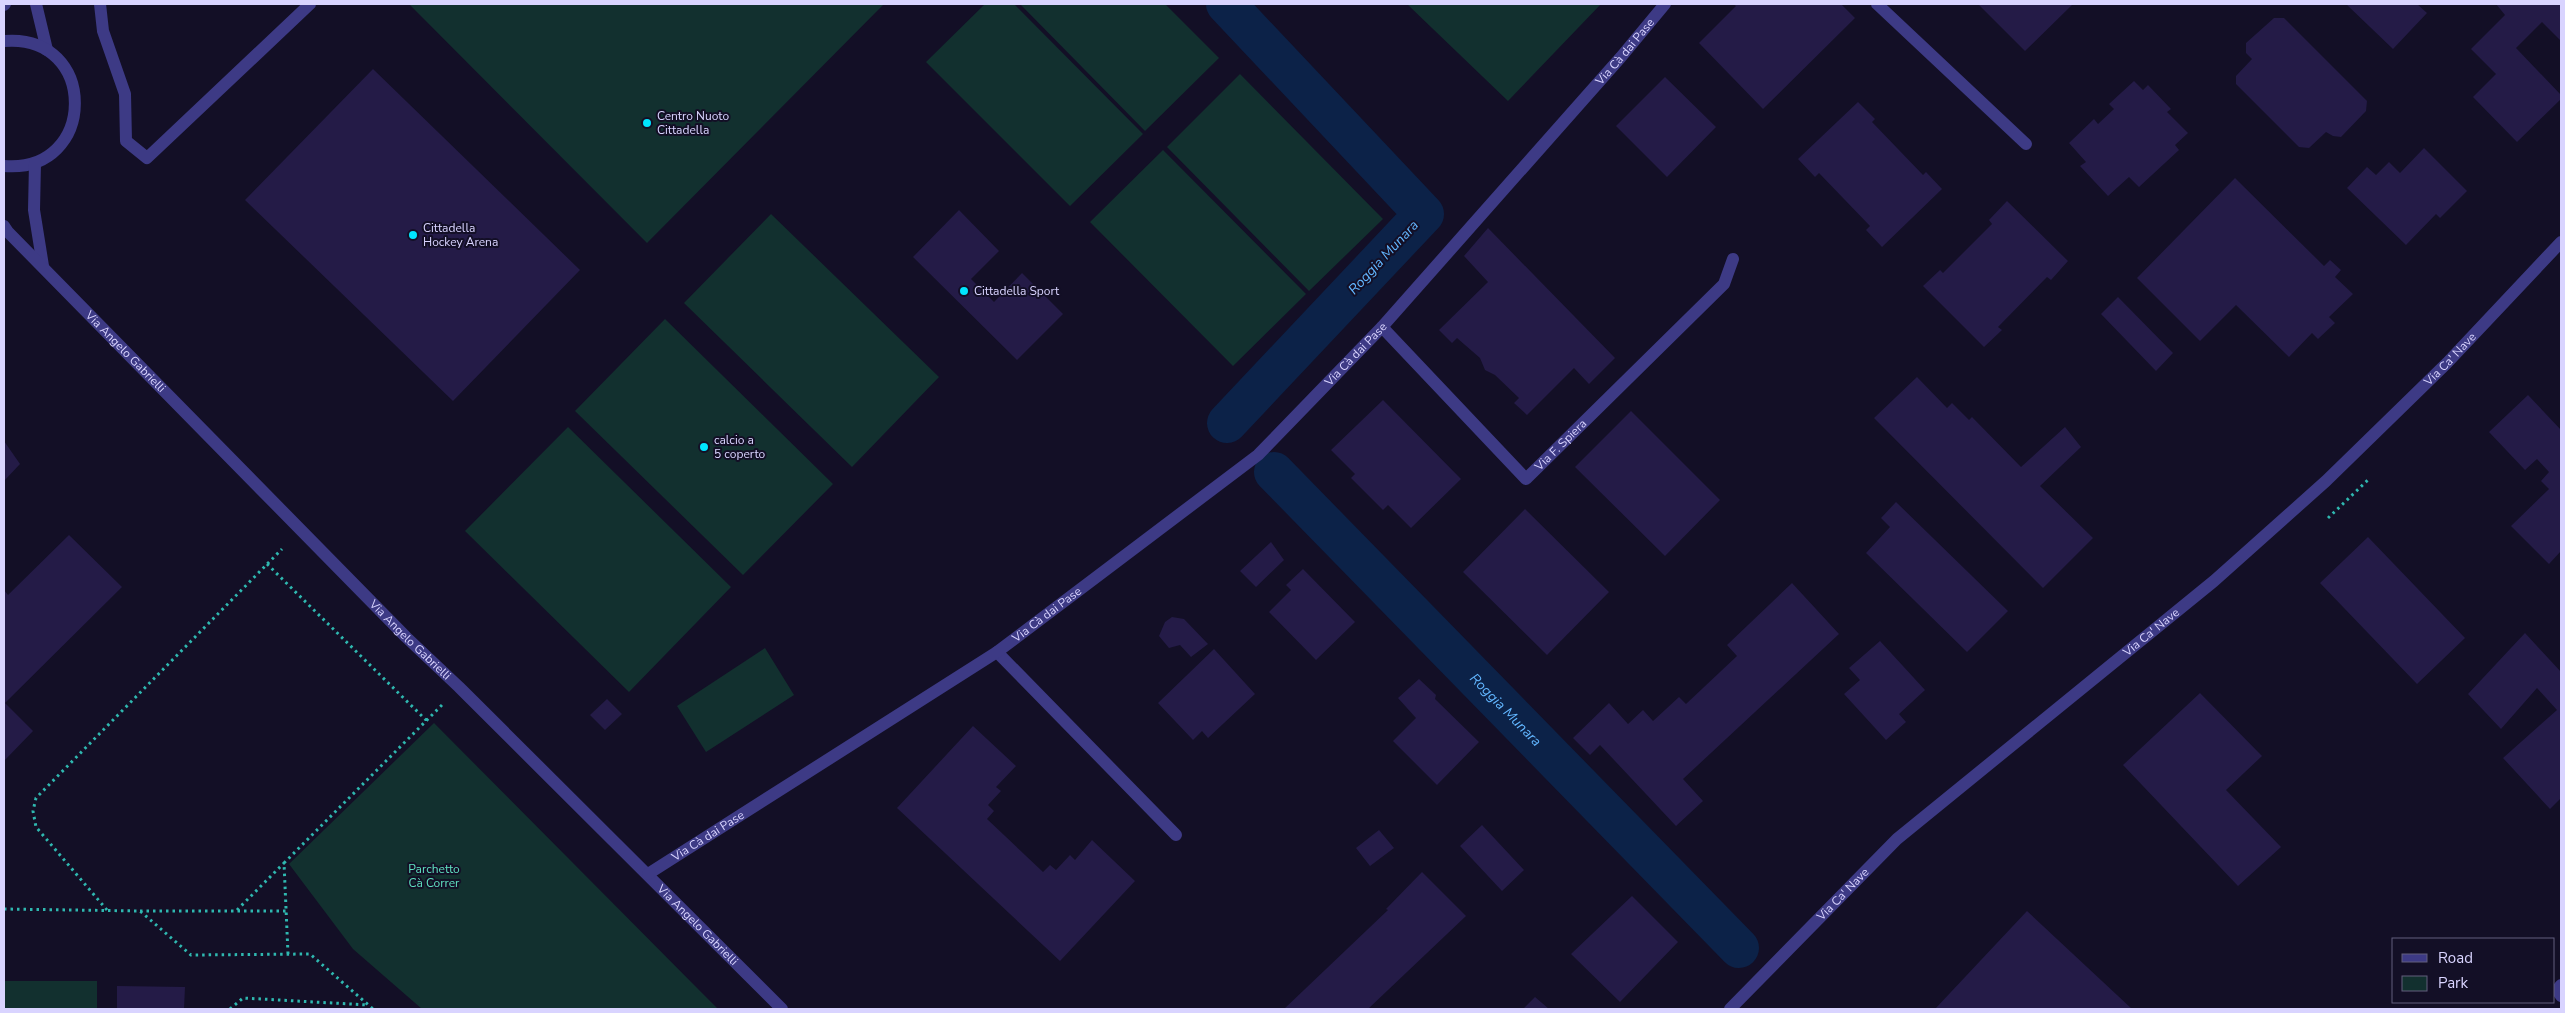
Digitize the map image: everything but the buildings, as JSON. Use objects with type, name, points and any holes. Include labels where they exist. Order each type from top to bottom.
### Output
[{"type":"street","points":[[36,4],[47,50]]},
{"type":"street","points":[[100,4],[103,31],[125,94],[126,141],[147,158],[310,4]]},
{"type":"street","name":"Via Cà dai Pase","points":[[648,874],[997,652],[1258,455],[1382,327],[1615,64],[1664,4]]},
{"type":"street","points":[[1877,4],[2026,144]]},
{"type":"street","points":[[4,41],[16,40],[32,44],[47,50],[58,59],[72,82],[76,110],[73,124],[67,137],[47,156],[35,163],[20,166],[4,166]]},
{"type":"street","points":[[35,163],[34,210],[43,266]]},
{"type":"street","name":"Via Angelo Gabrielli","points":[[4,226],[406,637],[459,687],[782,1009]]},
{"type":"street","name":"Via Ca' Nave","points":[[1730,1009],[1897,839],[2214,581],[2326,480],[2447,363],[2561,242]]},
{"type":"street","name":"Via F. Spiera","points":[[1382,327],[1526,479],[1724,284],[1733,259]]},
{"type":"street","points":[[997,652],[1176,835]]},
{"type":"street","points":[[2561,985],[2557,990],[2561,996]]},
{"type":"path","points":[[107,910],[36,827],[33,811],[36,798],[301,531]]},
{"type":"path","points":[[268,564],[426,720]]},
{"type":"path","points":[[236,910],[459,687]]},
{"type":"path","points":[[284,863],[288,954]]},
{"type":"path","points":[[4,909],[286,911]]},
{"type":"path","points":[[140,911],[191,955],[310,954],[373,1009]]},
{"type":"path","points":[[230,1009],[243,998],[368,1005]]},
{"type":"green space","name":"Centro Nuoto Cittadella","points":[[409,4],[884,4],[647,243]]},
{"type":"green space","points":[[985,4],[1014,4],[1143,134],[1070,206],[926,62]]},
{"type":"green space","points":[[1020,4],[1165,4],[1219,58],[1145,131]]},
{"type":"green space","points":[[1407,4],[1601,4],[1508,101]]},
{"type":"green space","points":[[1240,74],[1383,219],[1309,291],[1167,147]]},
{"type":"green space","points":[[1163,150],[1306,294],[1233,366],[1090,222]]},
{"type":"green space","name":"calcio a 5 coperto","points":[[771,214],[939,377],[852,467],[684,303]]},
{"type":"green space","name":"calcio a 5 coperto","points":[[665,319],[833,484],[743,575],[575,411]]},
{"type":"green space","points":[[568,427],[731,587],[629,692],[465,531]]},
{"type":"green space","points":[[765,648],[794,695],[706,752],[677,706]]},
{"type":"green space","name":"Parchetto Cà Correr","points":[[434,723],[718,1009],[422,1009],[353,949],[289,864]]},
{"type":"green space","points":[[4,981],[97,981],[97,1009],[4,1009]]},
{"type":"waterway","name":"Roggia Munara","points":[[1226,4],[1424,214],[1227,423]]},
{"type":"waterway","name":"Roggia Munara","points":[[1274,472],[1739,948]]},
{"type":"place","name":"Centro Nuoto Cittadella","points":[[647,123]]},
{"type":"place","name":"Cittadella Hockey Arena","points":[[413,235]]},
{"type":"place","name":"Cittadella Sport","points":[[964,291]]},
{"type":"place","name":"calcio a 5 coperto","points":[[704,447]]}]
